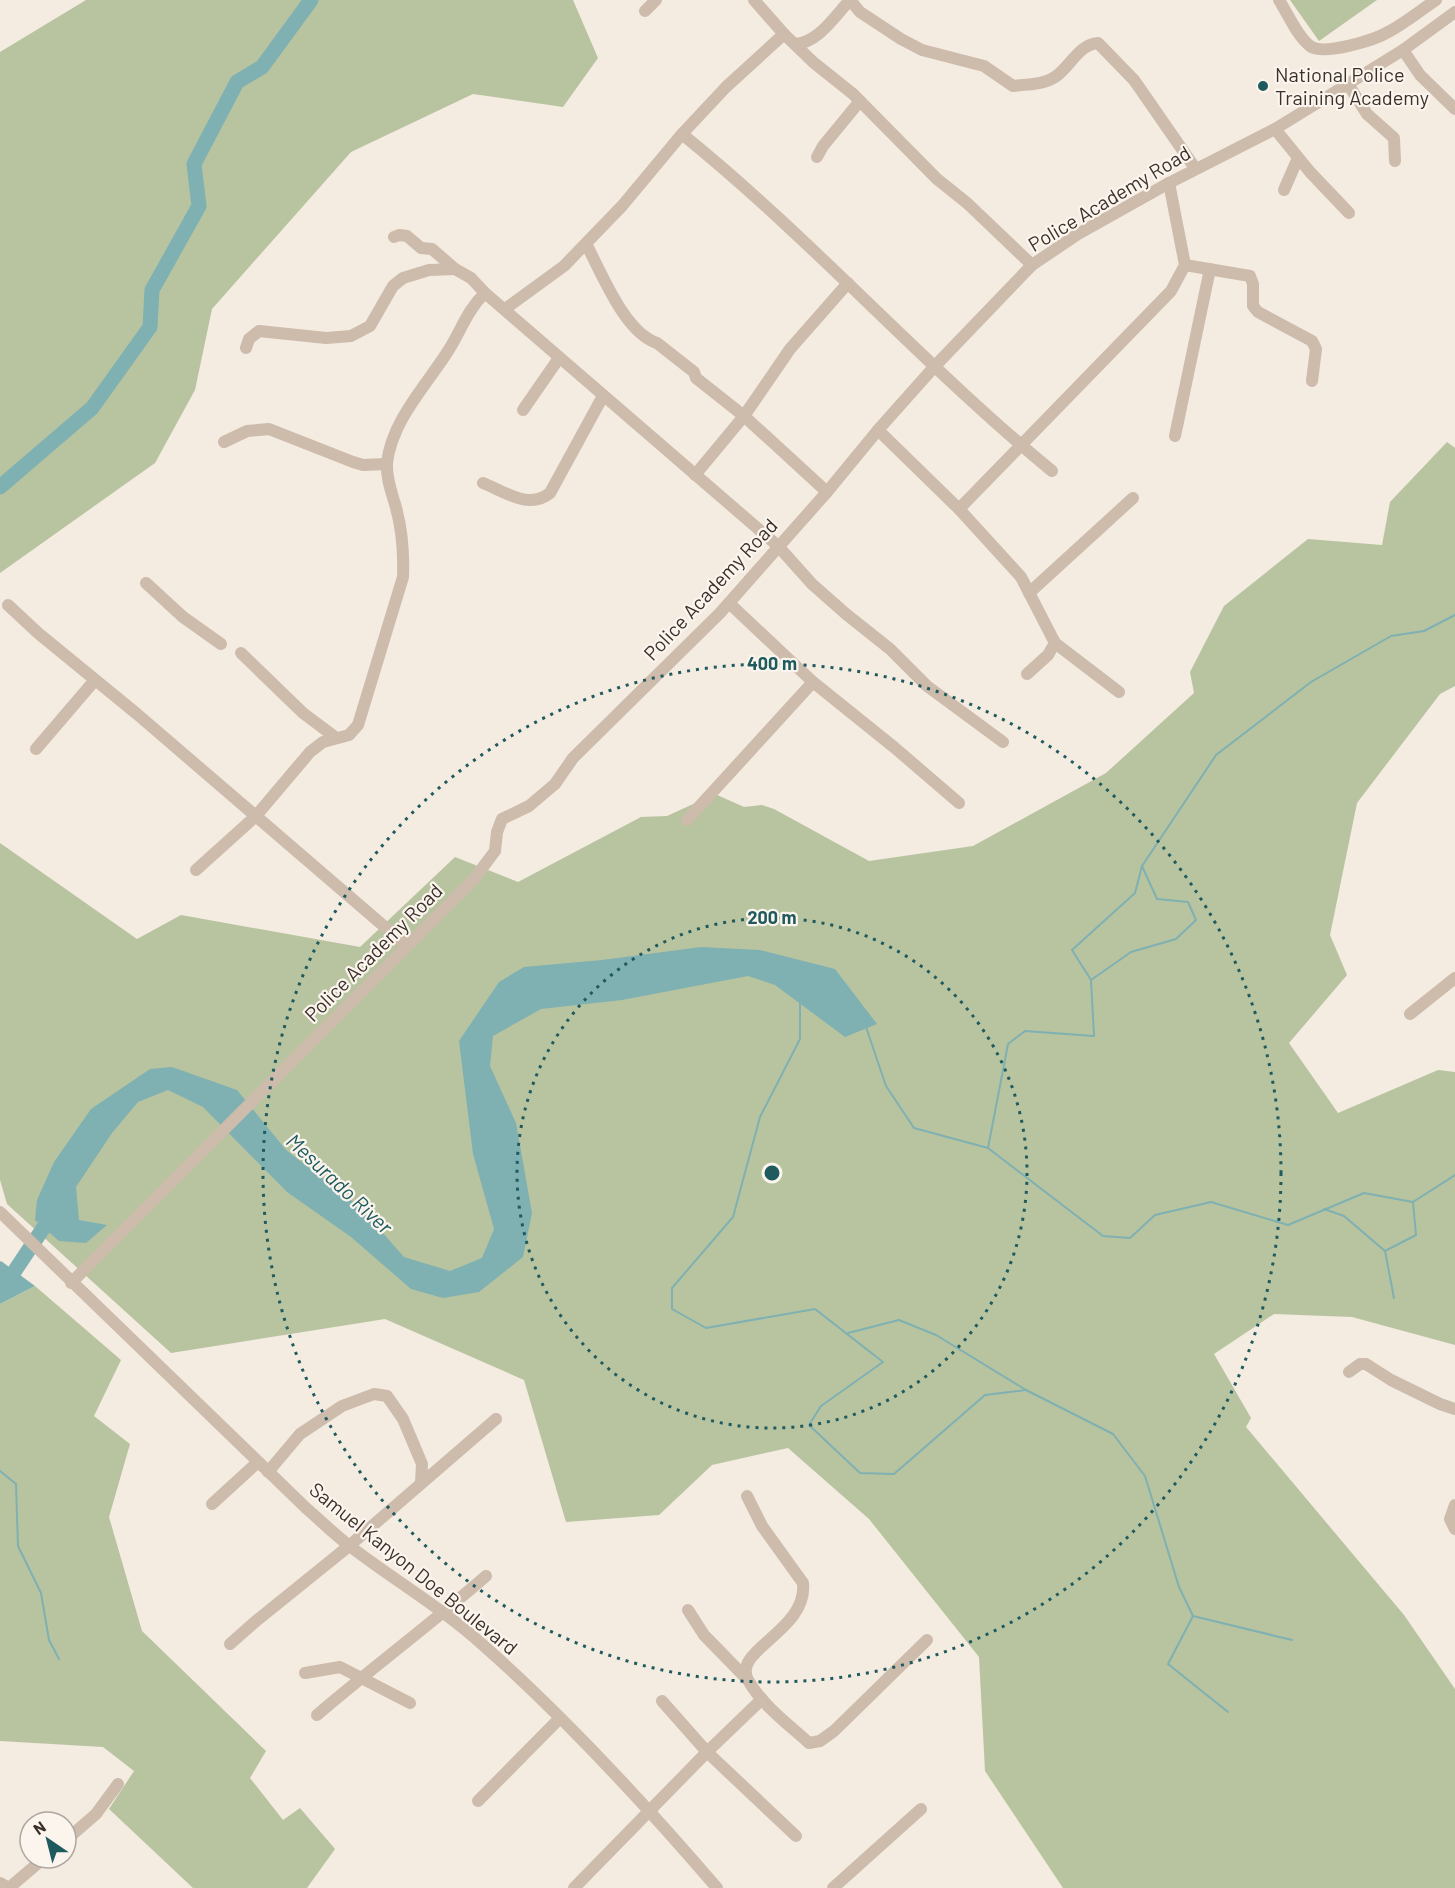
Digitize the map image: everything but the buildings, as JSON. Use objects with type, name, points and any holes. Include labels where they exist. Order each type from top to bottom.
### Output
[{"type":"street","points":[[645,10],[656,0]]},
{"type":"street","points":[[754,0],[783,34],[860,101],[930,172],[968,203],[1032,265]]},
{"type":"street","points":[[795,44],[812,40],[850,0],[860,12],[901,39],[922,50],[984,66],[1013,86],[1043,82],[1055,77],[1089,43],[1098,43],[1134,80],[1195,168]]},
{"type":"street","points":[[1279,0],[1311,47],[1326,50],[1362,42],[1388,32],[1436,0]]},
{"type":"street","name":"Police Academy Road","points":[[71,1283],[148,1203],[474,879],[495,851],[497,832],[502,819],[529,806],[555,784],[573,759],[729,603],[828,492],[878,430],[935,366],[1032,265],[1078,234],[1195,168],[1275,129],[1403,50],[1455,12]]},
{"type":"street","points":[[505,309],[564,266],[622,206],[682,134],[726,87],[783,34]]},
{"type":"street","points":[[1403,50],[1420,75],[1455,109]]},
{"type":"street","points":[[1348,84],[1367,114],[1394,138],[1395,160]]},
{"type":"street","points":[[817,156],[860,101]]},
{"type":"street","points":[[1275,129],[1298,158],[1349,213]]},
{"type":"street","points":[[682,134],[733,175],[1021,446],[1052,471]]},
{"type":"street","points":[[1284,190],[1298,158]]},
{"type":"street","points":[[959,509],[1171,291],[1185,265],[1169,183]]},
{"type":"street","points":[[394,237],[407,236],[421,248],[432,249],[455,269],[471,278],[559,358],[778,546],[812,584],[890,649],[927,686],[1003,742]]},
{"type":"street","points":[[586,244],[632,326],[693,372],[696,378],[744,416],[828,492]]},
{"type":"street","points":[[1185,265],[1227,274],[1250,276],[1253,284],[1253,306],[1258,312],[1312,341],[1316,349],[1312,381]]},
{"type":"street","points":[[246,348],[249,339],[259,331],[267,330],[284,335],[326,338],[351,336],[370,326],[393,286],[403,278],[429,270],[455,269]]},
{"type":"street","points":[[1175,436],[1210,269]]},
{"type":"street","points":[[695,475],[744,416],[790,349],[848,283]]},
{"type":"street","points":[[196,870],[256,816],[310,752],[323,742],[349,735],[358,725],[403,577],[404,556],[400,527],[390,491],[387,464],[396,434],[412,402],[447,352],[474,303],[485,293]]},
{"type":"street","points":[[524,410],[559,358]]},
{"type":"street","points":[[483,483],[523,500],[542,500],[550,493],[603,396]]},
{"type":"street","points":[[224,442],[247,431],[269,429],[352,462],[363,465],[387,464]]},
{"type":"street","points":[[878,430],[959,509],[1021,577],[1055,643],[1119,692]]},
{"type":"street","points":[[1029,593],[1133,498]]},
{"type":"street","points":[[146,583],[183,617],[222,644]]},
{"type":"street","points":[[729,603],[813,682],[895,748],[959,804]]},
{"type":"street","points":[[8,605],[407,946]]},
{"type":"street","points":[[1027,674],[1048,655],[1055,643]]},
{"type":"street","points":[[241,653],[303,713],[335,738]]},
{"type":"street","points":[[36,749],[95,680]]},
{"type":"street","points":[[687,820],[813,682]]},
{"type":"street","points":[[1410,1014],[1455,978]]},
{"type":"street","name":"Samuel Kanyon Doe Boulevard","points":[[3,1215],[268,1472],[349,1546],[444,1613],[482,1644],[560,1718],[651,1810],[717,1888]]},
{"type":"street","points":[[1348,1372],[1360,1364],[1366,1364],[1391,1380],[1455,1409]]},
{"type":"street","points":[[268,1472],[300,1434],[342,1406],[374,1394],[387,1396],[403,1419],[422,1464],[421,1483]]},
{"type":"street","points":[[230,1644],[349,1546],[496,1419]]},
{"type":"street","points":[[212,1504],[258,1462]]},
{"type":"street","points":[[746,1678],[747,1662],[754,1652],[783,1629],[796,1614],[804,1594],[803,1582],[762,1526],[747,1496]]},
{"type":"street","points":[[1455,1505],[1450,1520],[1455,1529]]},
{"type":"street","points":[[317,1715],[359,1678],[444,1613],[486,1576]]},
{"type":"street","points":[[688,1610],[704,1635],[746,1678],[762,1700],[809,1743],[820,1741],[834,1731],[927,1640]]},
{"type":"street","points":[[305,1673],[340,1668],[410,1703]]},
{"type":"street","points":[[574,1888],[707,1752],[762,1700]]},
{"type":"street","points":[[662,1701],[707,1752],[796,1836]]},
{"type":"street","points":[[478,1801],[560,1718]]},
{"type":"street","points":[[78,1830],[96,1814],[118,1784]]},
{"type":"street","points":[[833,1888],[921,1809]]},
{"type":"street","points":[[0,1883],[9,1888],[30,1870]]},
{"type":"green space","points":[[86,0],[573,0],[598,58],[563,107],[473,94],[351,152],[212,309],[195,390],[155,463],[0,573],[0,52]]},
{"type":"green space","points":[[1290,0],[1377,0],[1319,41]]},
{"type":"green space","points":[[1447,442],[1455,448],[1455,686],[1440,694],[1357,803],[1330,935],[1347,975],[1289,1043],[1338,1113],[1438,1070],[1455,1072],[1455,1345],[1352,1317],[1274,1314],[1214,1354],[1251,1418],[1246,1427],[1404,1615],[1455,1689],[1455,1888],[1063,1888],[985,1771],[979,1657],[869,1519],[788,1448],[712,1465],[659,1515],[566,1522],[524,1380],[385,1319],[171,1353],[7,1204],[0,1180],[0,843],[137,939],[181,915],[360,947],[455,857],[518,882],[641,817],[667,816],[715,794],[744,807],[762,805],[774,809],[869,861],[973,846],[1106,773],[1194,693],[1190,672],[1224,606],[1308,539],[1382,545],[1390,502]]},
{"type":"green space","points":[[35,1286],[121,1360],[94,1416],[130,1444],[109,1517],[142,1631],[266,1751],[250,1778],[283,1820],[300,1808],[335,1849],[307,1888],[193,1888],[109,1809],[134,1771],[103,1747],[0,1741],[0,1304]]},
{"type":"water","points":[[701,947],[760,950],[835,969],[877,1024],[845,1037],[775,985],[748,976],[622,1000],[541,1009],[493,1036],[490,1066],[516,1123],[532,1213],[523,1257],[479,1292],[443,1298],[411,1289],[351,1237],[287,1192],[203,1107],[168,1090],[138,1102],[112,1133],[76,1187],[79,1220],[107,1225],[86,1243],[59,1241],[35,1220],[37,1200],[54,1162],[91,1109],[150,1069],[172,1067],[237,1090],[286,1150],[359,1206],[404,1257],[450,1271],[482,1258],[494,1229],[473,1154],[459,1041],[499,982],[524,967],[602,960]]},
{"type":"water","points":[[0,1262],[35,1286],[0,1304]]},
{"type":"waterway","points":[[0,487],[92,408],[150,327],[152,290],[199,206],[194,164],[237,82],[262,67],[311,0]]},
{"type":"waterway","points":[[988,1148],[1008,1044],[1025,1031],[1094,1036],[1091,980],[1072,950],[1135,893],[1142,866],[1216,755],[1311,682],[1391,636],[1424,631],[1455,615]]},
{"type":"waterway","points":[[1091,980],[1131,952],[1176,939],[1196,920],[1188,902],[1157,899],[1142,866]]},
{"type":"waterway","points":[[800,1002],[800,1039],[760,1117],[733,1217],[672,1288],[672,1309],[706,1328],[815,1309],[883,1362],[821,1406],[809,1425],[860,1473],[894,1474],[985,1395],[1026,1390],[1113,1434],[1145,1476],[1179,1587],[1193,1616],[1292,1640]]},
{"type":"waterway","points":[[866,1027],[886,1086],[914,1128],[988,1148],[1103,1236],[1130,1238],[1155,1215],[1211,1202],[1288,1225],[1364,1193],[1413,1202],[1455,1175]]},
{"type":"waterway","points":[[1385,1251],[1416,1235],[1413,1202]]},
{"type":"waterway","name":"Mesurado River","points":[[0,1280],[10,1278],[50,1218],[52,1209]]},
{"type":"waterway","points":[[1324,1209],[1344,1216],[1385,1251],[1394,1298]]},
{"type":"waterway","points":[[848,1333],[899,1320],[936,1335],[1026,1390]]},
{"type":"waterway","points":[[0,1471],[16,1484],[18,1546],[41,1593],[49,1640],[59,1659]]},
{"type":"waterway","points":[[1193,1616],[1168,1664],[1228,1712]]},
{"type":"place","name":"National Police Training Academy","points":[[1263,86]]}]
